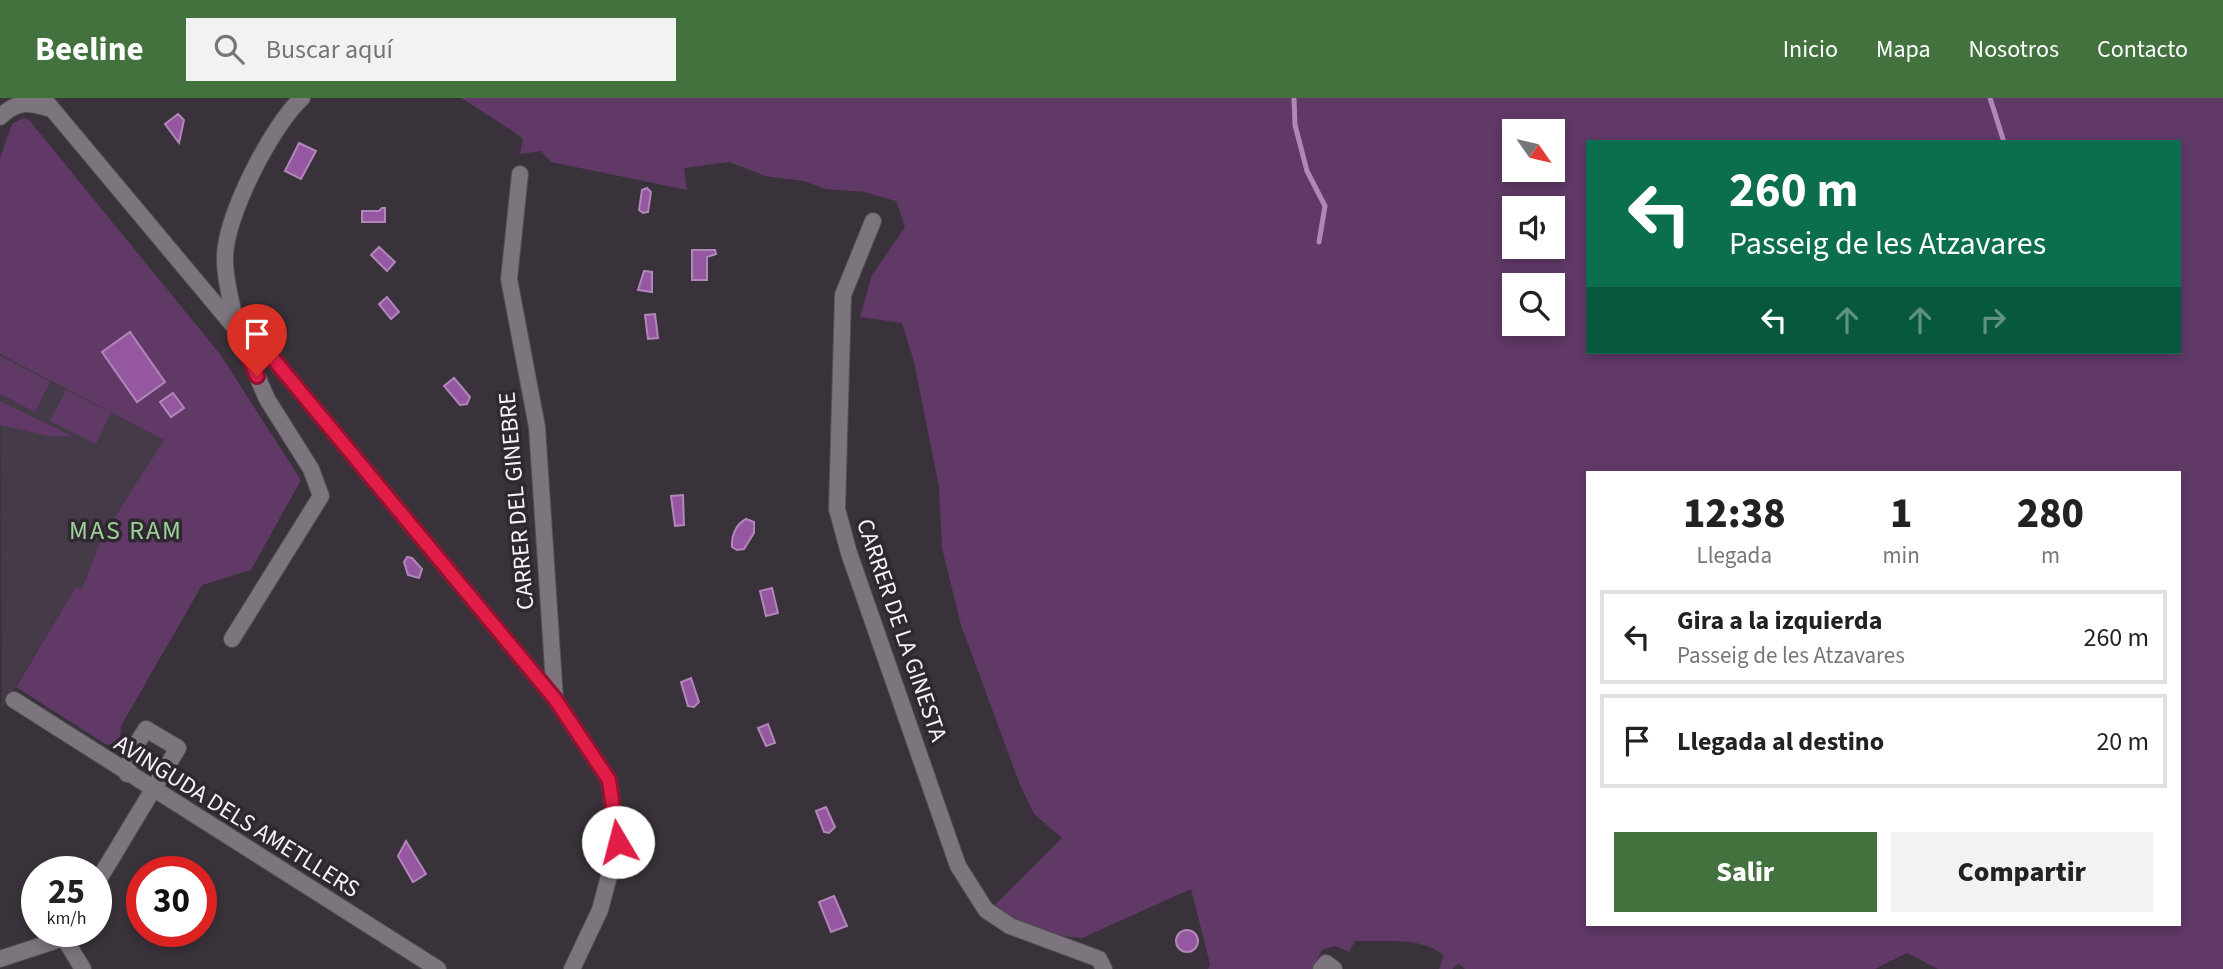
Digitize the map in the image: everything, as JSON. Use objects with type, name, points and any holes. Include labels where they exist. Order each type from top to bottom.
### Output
[{"type":"street","points":[[232,639],[321,496],[311,469],[267,399],[237,330],[224,256],[237,210],[266,144],[289,110],[302,98]]},
{"type":"street","points":[[0,117],[11,106],[22,103],[48,104],[237,330],[270,355],[555,699],[609,780],[618,842],[600,910],[572,969]]},
{"type":"street","name":"CARRER DEL GINEBRE","points":[[520,174],[509,279],[537,427],[555,699]]},
{"type":"street","name":"CARRER DE LA GINESTA","points":[[873,221],[843,295],[837,509],[849,553],[958,866],[986,910],[1010,926],[1099,959],[1104,969]]},
{"type":"street","name":"AVINGUDA DELS AMETLLERS","points":[[14,700],[438,969]]},
{"type":"street","points":[[112,857],[178,748],[146,729],[131,753],[127,774]]},
{"type":"street","points":[[0,960],[33,947]]},
{"type":"street","points":[[72,947],[83,969]]},
{"type":"street","points":[[1321,969],[1326,963],[1334,969]]},
{"type":"shaded area","points":[[461,98],[2223,98],[2223,969],[1938,969],[1907,953],[1875,969],[1465,969],[1459,964],[1452,969],[1439,969],[1444,956],[1425,945],[1355,941],[1349,952],[1335,946],[1322,950],[1312,969],[1208,969],[1210,964],[1191,889],[1082,938],[1060,936],[1020,922],[994,906],[1062,838],[1034,814],[1020,785],[961,625],[942,548],[939,487],[914,362],[902,323],[860,317],[872,275],[905,227],[896,201],[864,192],[826,189],[804,181],[765,176],[729,162],[684,168],[687,190],[551,162],[541,151],[520,154],[523,139]]},
{"type":"shaded area","points":[[178,114],[184,120],[179,143],[165,124]]},
{"type":"shaded area","points":[[23,118],[29,120],[220,354],[301,480],[251,570],[202,585],[121,726],[120,737],[114,744],[107,745],[16,687],[76,587],[82,589],[101,539],[164,440],[0,354],[0,158],[12,124]]},
{"type":"shaded area","points":[[299,143],[316,151],[301,179],[285,171]]},
{"type":"shaded area","points":[[647,188],[651,192],[648,212],[643,213],[639,210],[642,190]]},
{"type":"shaded area","points":[[385,208],[385,222],[362,222],[362,211],[379,211]]},
{"type":"shaded area","points":[[379,247],[395,262],[387,271],[371,255]]},
{"type":"shaded area","points":[[692,250],[715,250],[716,254],[707,257],[707,280],[692,280]]},
{"type":"shaded area","points":[[644,271],[652,272],[652,292],[638,290]]},
{"type":"shaded area","points":[[387,297],[399,312],[391,319],[379,304]]},
{"type":"shaded area","points":[[655,314],[658,338],[648,339],[645,315]]},
{"type":"shaded area","points":[[130,332],[165,382],[137,402],[102,352]]},
{"type":"shaded area","points":[[0,354],[165,440],[101,539],[82,589],[76,588],[2,708]]},
{"type":"shaded area","points":[[0,356],[50,382],[35,412],[0,394]]},
{"type":"shaded area","points":[[454,378],[470,397],[467,404],[460,405],[444,386]]},
{"type":"shaded area","points":[[66,390],[111,413],[96,444],[50,421]]},
{"type":"shaded area","points":[[173,393],[184,408],[171,417],[160,402]]},
{"type":"shaded area","points":[[0,401],[74,437],[49,436],[0,425]]},
{"type":"shaded area","points":[[683,495],[684,525],[675,526],[671,496]]},
{"type":"shaded area","points":[[746,519],[754,522],[754,533],[744,549],[737,550],[732,547],[733,535],[739,524]]},
{"type":"shaded area","points":[[407,557],[412,558],[422,569],[419,578],[408,575],[404,562]]},
{"type":"shaded area","points":[[772,588],[778,613],[766,616],[760,591]]},
{"type":"shaded area","points":[[691,678],[699,702],[694,707],[688,706],[681,682]]},
{"type":"shaded area","points":[[768,724],[775,743],[766,746],[758,728]]},
{"type":"shaded area","points":[[826,807],[835,827],[829,833],[824,832],[816,811]]},
{"type":"shaded area","points":[[406,841],[426,874],[413,882],[398,856]]},
{"type":"shaded area","points":[[834,896],[847,926],[831,932],[819,902]]},
{"type":"shaded area","points":[[1187,930],[1197,937],[1198,941],[1191,951],[1187,952],[1177,945],[1176,941],[1183,931]]},
{"type":"waterway","points":[[1294,98],[1295,125],[1307,171],[1325,206],[1319,242]]},
{"type":"waterway","points":[[1990,98],[2003,140]]},
{"type":"district","name":"MAS RAM","points":[[126,530]]},
{"type":"route","points":[[257,376],[237,330],[270,355],[555,699],[609,780],[618,842]]}]
